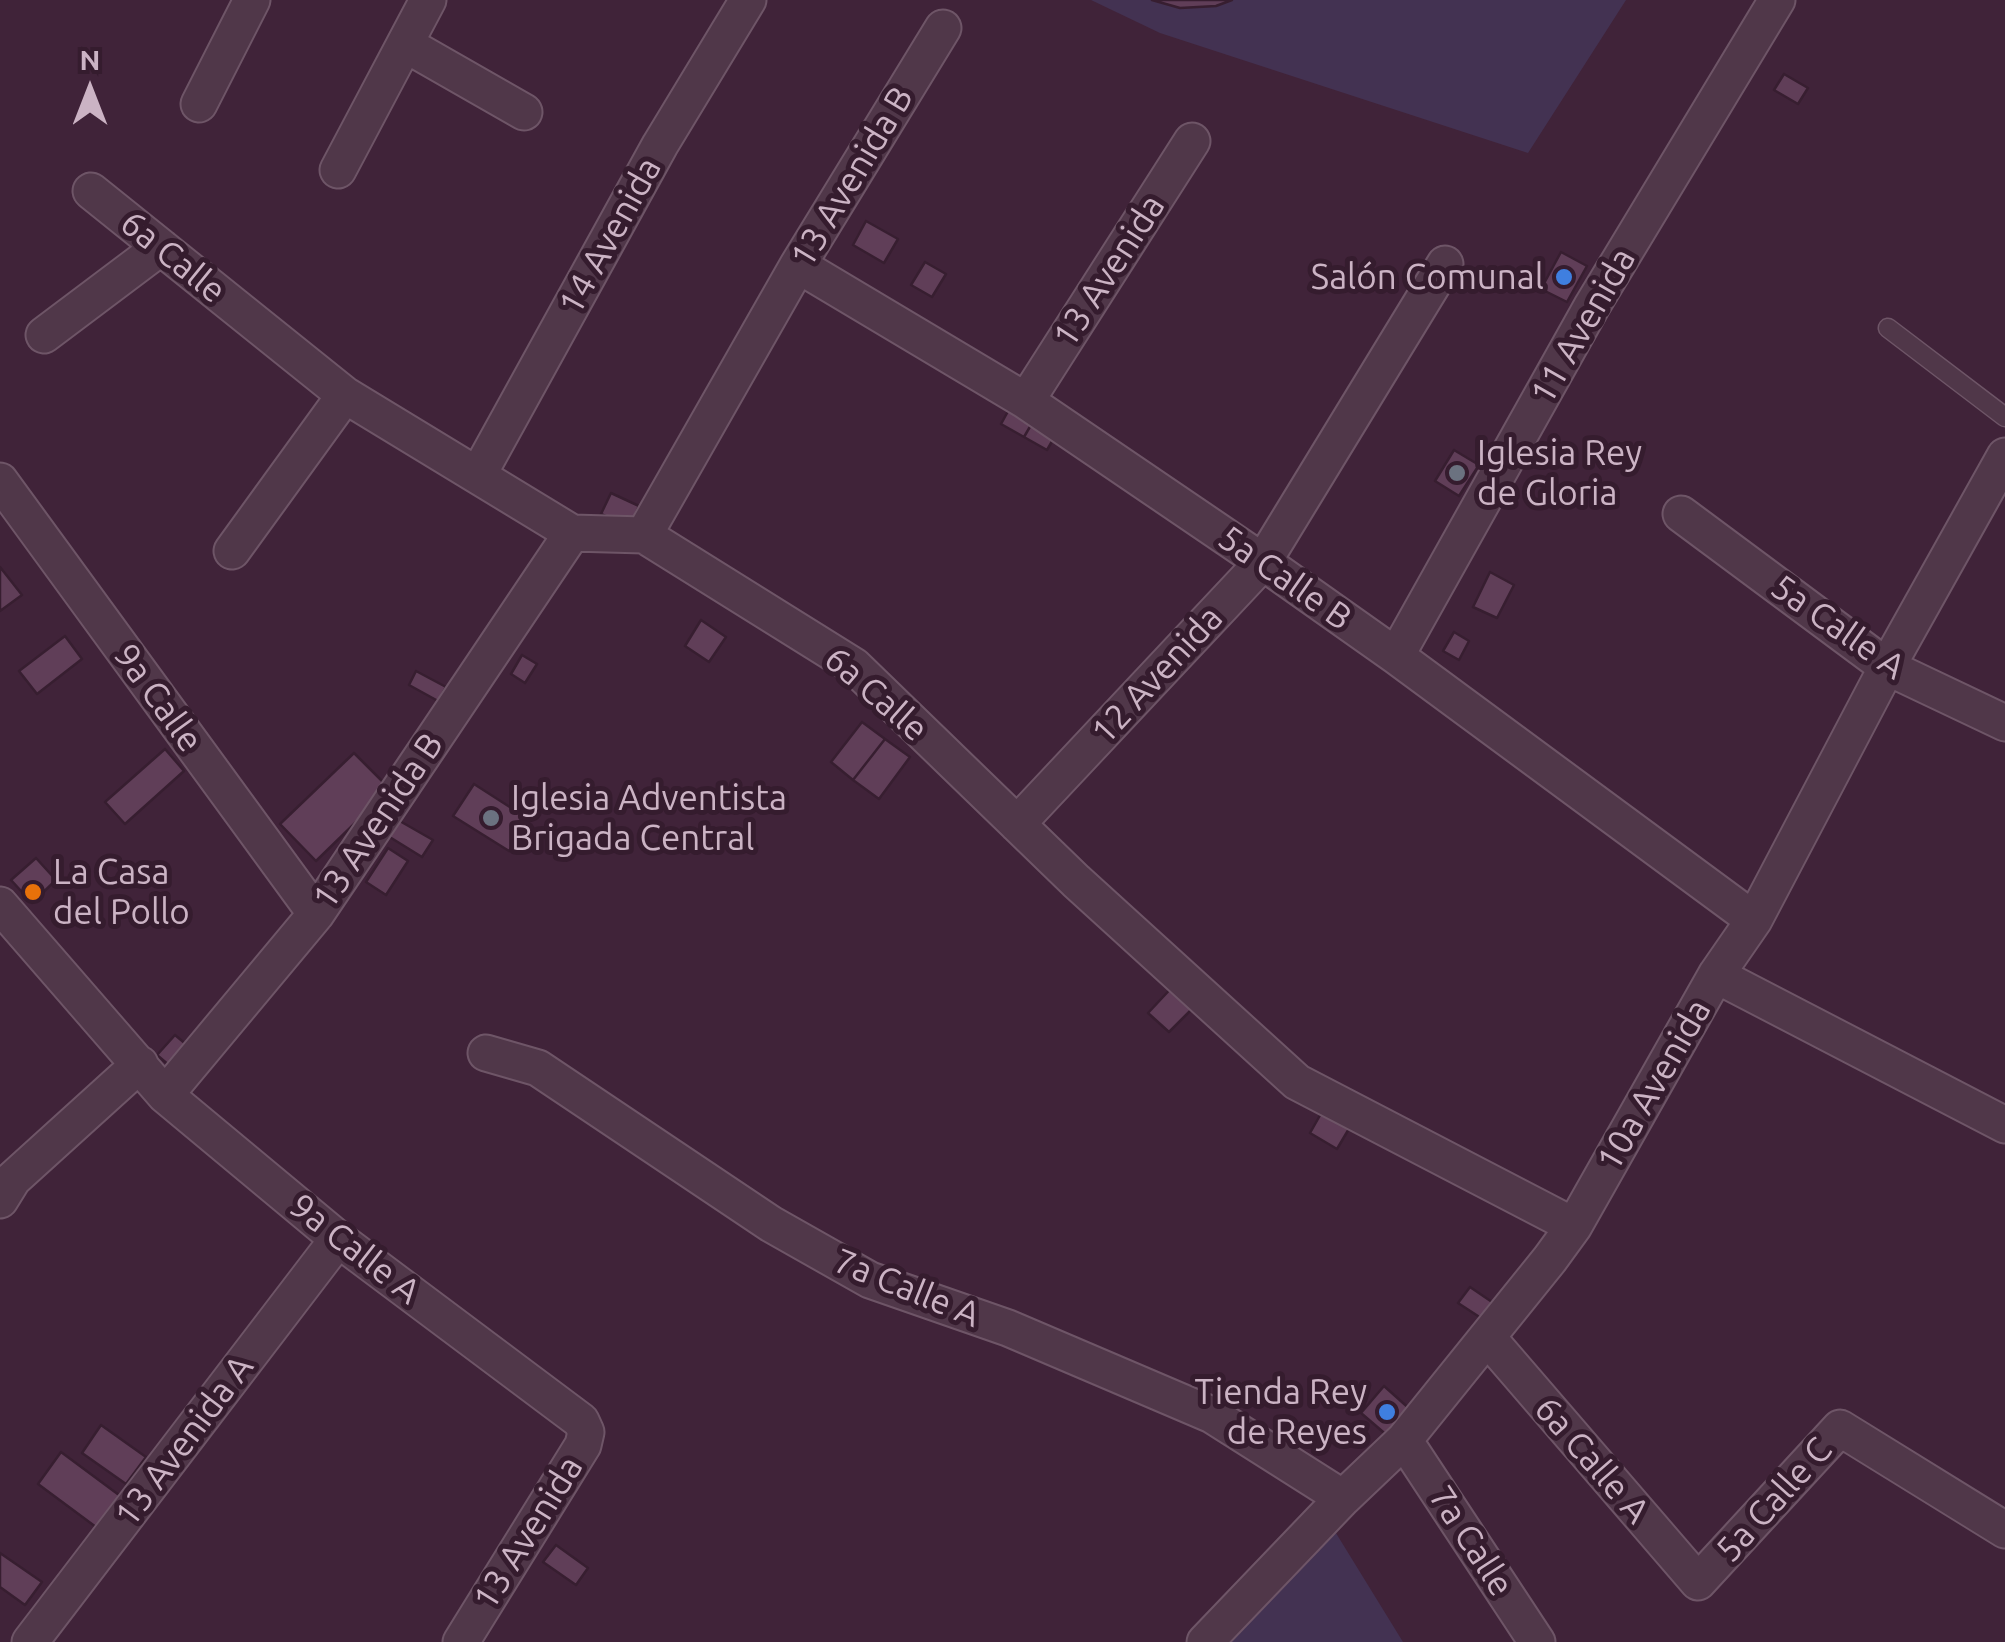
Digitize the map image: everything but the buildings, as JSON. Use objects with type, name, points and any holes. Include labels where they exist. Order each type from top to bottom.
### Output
[{"type":"street","points":[[199,104],[252,0]]},
{"type":"street","points":[[338,170],[428,0]]},
{"type":"street","name":"14 Avenida","points":[[478,475],[660,146],[748,0]]},
{"type":"street","name":"11 Avenida","points":[[1396,656],[1592,306],[1777,0]]},
{"type":"street","name":"13 Avenida B","points":[[644,535],[798,265],[943,28]]},
{"type":"street","points":[[405,44],[524,112]]},
{"type":"street","name":"13 Avenida","points":[[1026,402],[1192,141]]},
{"type":"street","name":"6a Calle","points":[[91,191],[346,395],[572,533]]},
{"type":"street","points":[[44,334],[160,248]]},
{"type":"street","name":"12 Avenida","points":[[1017,824],[1263,562],[1444,264]]},
{"type":"street","name":"5a Calle B","points":[[798,265],[1026,402],[1263,562],[1754,920]]},
{"type":"street","points":[[232,552],[346,395]]},
{"type":"street","name":"10a Avenida","points":[[1204,1642],[1404,1440],[1574,1226],[1716,975],[1754,920],[1887,667],[2005,456]]},
{"type":"street","name":"9a Calle","points":[[0,481],[316,914]]},
{"type":"street","name":"5a Calle A","points":[[1681,514],[1887,667],[2005,723]]},
{"type":"street","points":[[572,533],[644,535]]},
{"type":"street","name":"13 Avenida B","points":[[165,1095],[316,914],[572,533]]},
{"type":"street","name":"6a Calle","points":[[644,535],[854,666],[1091,894],[1296,1082],[1574,1226]]},
{"type":"street","name":"9a Calle A","points":[[0,906],[165,1095],[338,1239],[581,1421]]},
{"type":"street","points":[[1716,975],[2005,1124]]},
{"type":"street","name":"7a Calle A","points":[[486,1053],[538,1068],[771,1224],[839,1264],[902,1293],[1008,1328],[1212,1415],[1343,1498]]},
{"type":"street","points":[[4,1190],[140,1064]]},
{"type":"street","name":"13 Avenida A","points":[[30,1642],[338,1239]]},
{"type":"street","name":"6a Calle A","points":[[1486,1337],[1698,1582]]},
{"type":"street","name":"13 Avenida","points":[[461,1642],[583,1444],[586,1432],[581,1421]]},
{"type":"street","name":"5a Calle C","points":[[1698,1582],[1840,1428],[2005,1530]]},
{"type":"street","name":"7a Calle","points":[[1404,1440],[1538,1642]]},
{"type":"lane","points":[[1888,328],[2005,417]]},
{"type":"shaded area","points":[[1091,0],[1626,0],[1528,153],[1160,33]]},
{"type":"shaded area","points":[[1331,1525],[1403,1642],[1222,1642]]},
{"type":"place","name":"Salón Comunal","points":[[1564,277]]},
{"type":"place","name":"Iglesia Rey de Gloria","points":[[1457,473]]},
{"type":"place","name":"Iglesia Adventista Brigada Central","points":[[491,818]]},
{"type":"place","name":"La Casa del Pollo","points":[[33,892]]},
{"type":"place","name":"Tienda Rey de Reyes","points":[[1387,1412]]}]
